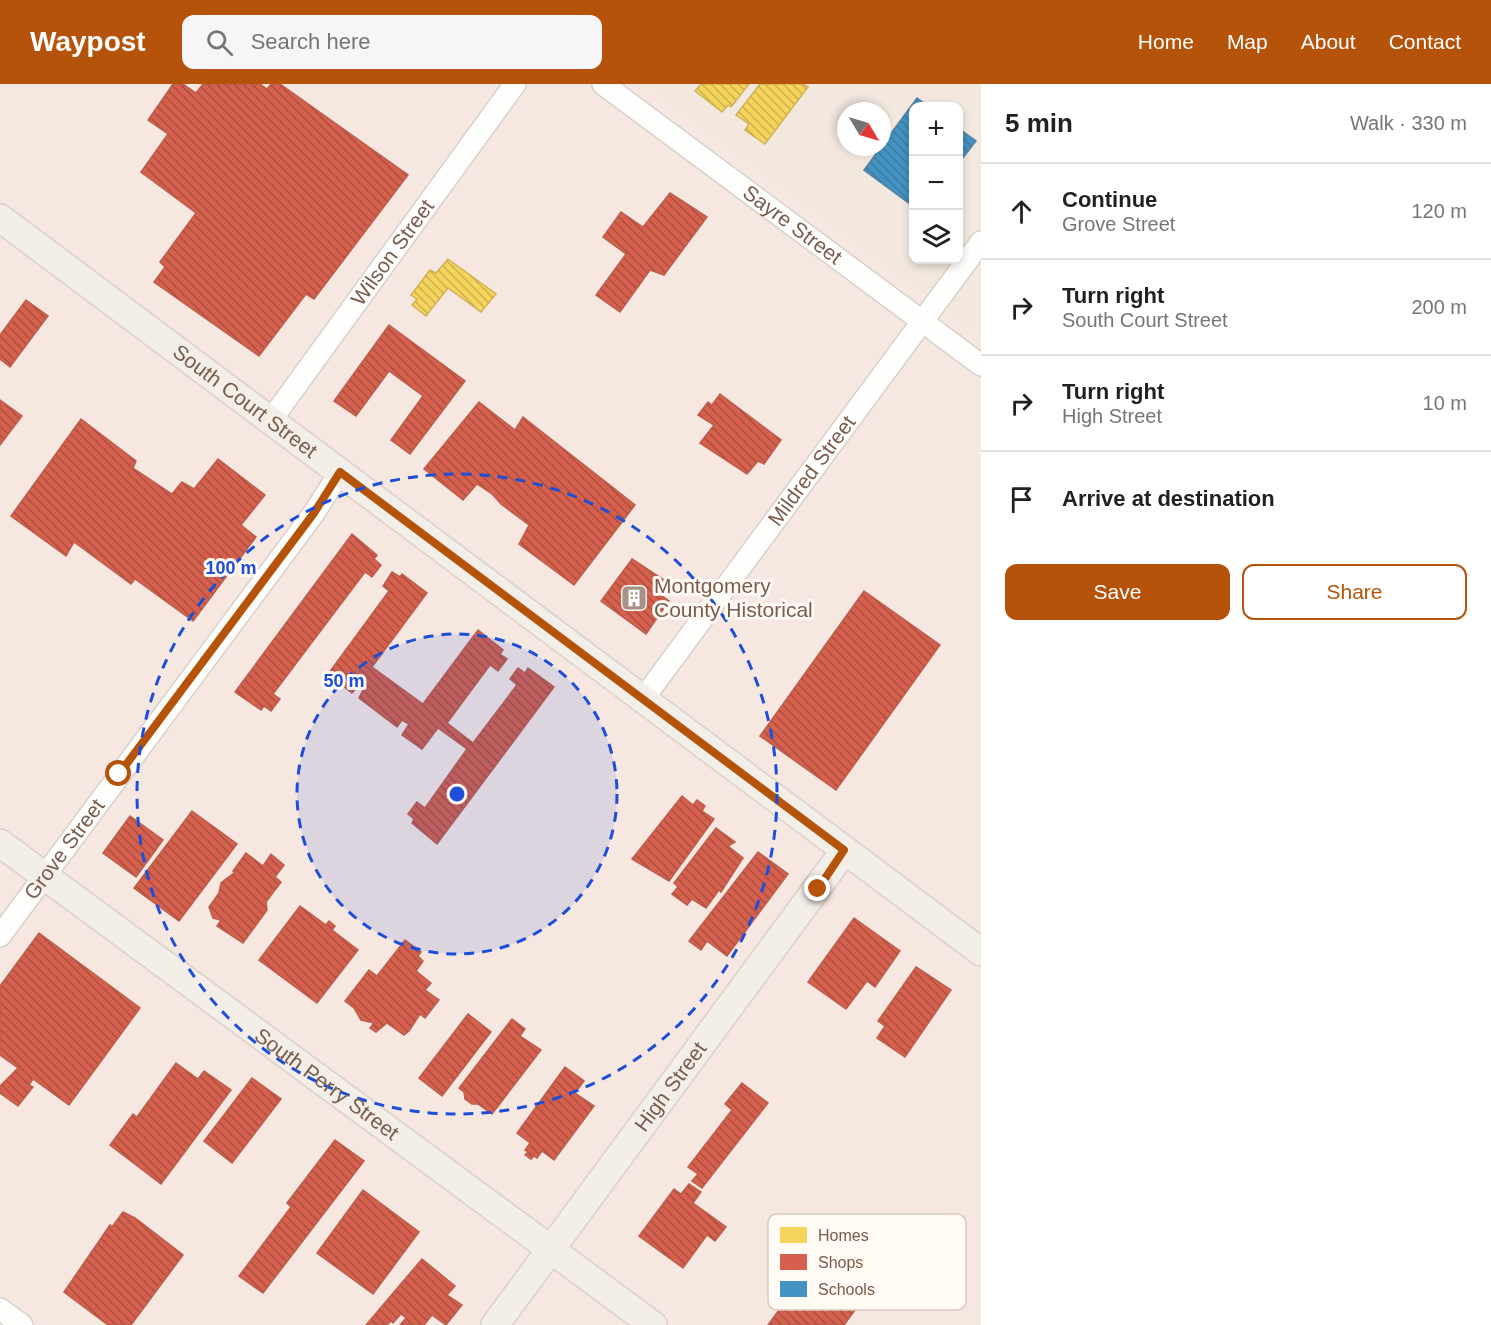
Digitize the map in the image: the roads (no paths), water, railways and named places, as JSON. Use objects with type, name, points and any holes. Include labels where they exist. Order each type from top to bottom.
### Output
[{"type":"main road","name":"South Court Street","points":[[0,218],[981,952]]},
{"type":"main road","name":"South Perry Street","points":[[0,843],[653,1325]]},
{"type":"main road","name":"High Street","points":[[495,1325],[844,850]]},
{"type":"street","name":"Wilson Street","points":[[271,420],[515,84]]},
{"type":"street","name":"Sayre Street","points":[[603,84],[981,365]]},
{"type":"street","name":"Mildred Street","points":[[643,699],[981,242]]},
{"type":"street","name":"Grove Street","points":[[0,936],[314,513],[340,472]]},
{"type":"street","points":[[0,1309],[22,1325]]},
{"type":"place","name":"Montgomery County Historical","points":[[634,598]]}]
